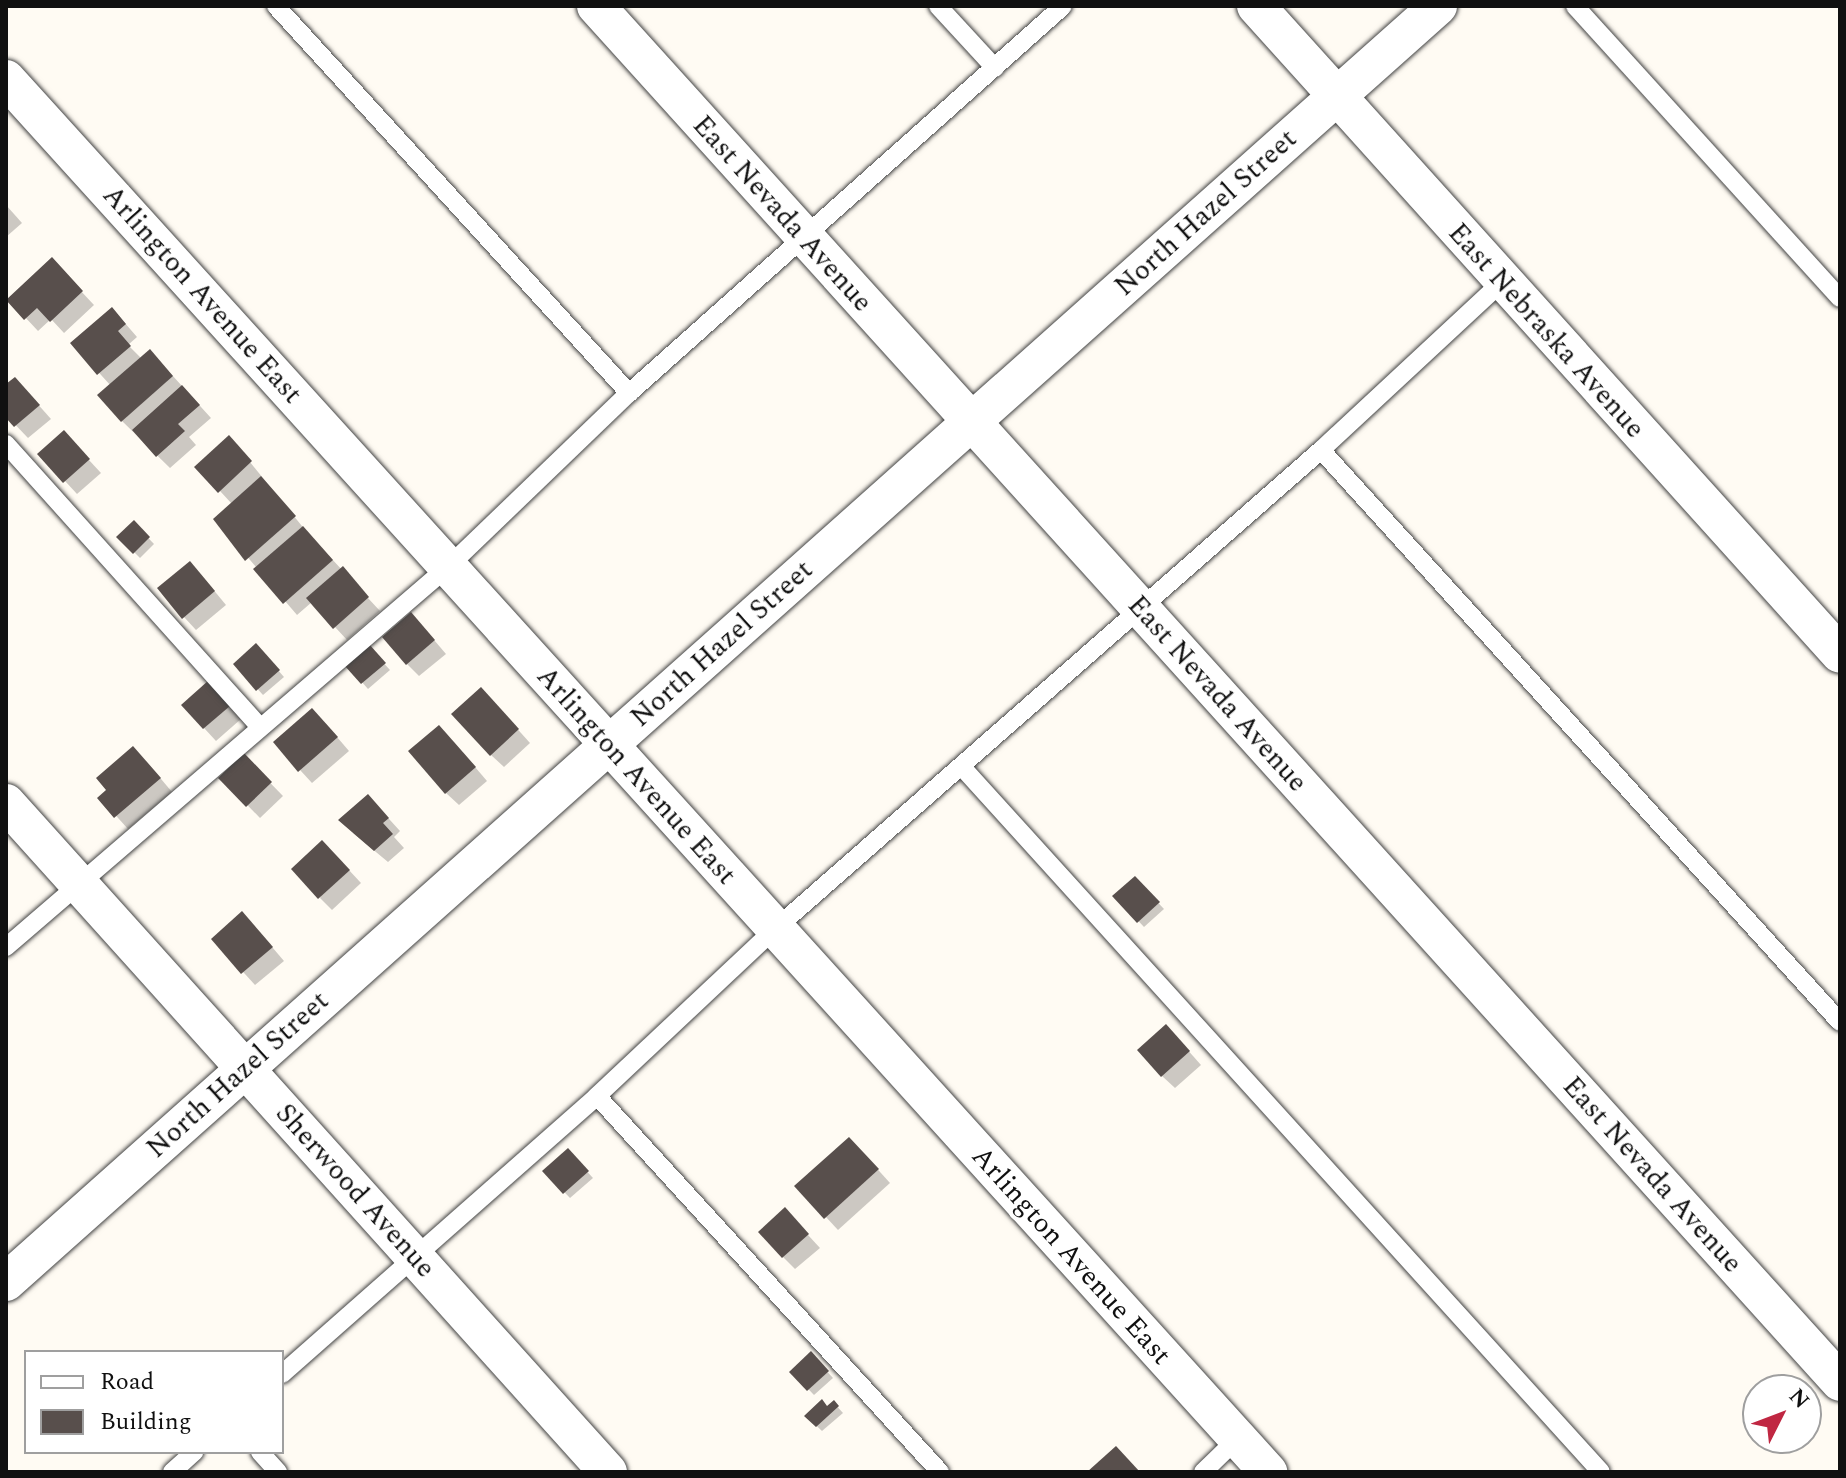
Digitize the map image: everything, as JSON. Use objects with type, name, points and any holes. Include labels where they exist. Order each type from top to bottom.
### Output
[{"type":"street","name":"East Nevada Avenue","points":[[596,6],[969,424],[1840,1382]]},
{"type":"street","name":"East Nebraska Avenue","points":[[1256,6],[1501,283],[1840,654]]},
{"type":"street","name":"North Hazel Street","points":[[6,1282],[1438,6]]},
{"type":"street","name":"Arlington Avenue East","points":[[6,79],[449,566],[607,746],[1268,1472]]},
{"type":"street","name":"Sherwood Avenue","points":[[6,803],[608,1472]]},
{"type":"lane","points":[[276,6],[629,393]]},
{"type":"lane","points":[[938,6],[995,68]]},
{"type":"lane","points":[[6,947],[259,726],[449,566],[629,393],[1063,6]]},
{"type":"lane","points":[[1575,6],[1840,298]]},
{"type":"lane","points":[[284,1372],[597,1096],[775,929],[1321,450],[1501,283]]},
{"type":"lane","points":[[6,444],[259,726]]},
{"type":"lane","points":[[1321,450],[1840,1022]]},
{"type":"lane","points":[[962,767],[1601,1472]]},
{"type":"lane","points":[[597,1096],[940,1472]]},
{"type":"lane","points":[[1203,1472],[1237,1439]]},
{"type":"lane","points":[[172,1472],[192,1454]]},
{"type":"lane","points":[[262,1454],[278,1472]]},
{"type":"building","points":[[52,257],[83,291],[50,322],[37,308],[24,320],[6,300]]},
{"type":"building","points":[[112,307],[126,324],[118,331],[131,346],[97,375],[70,343]]},
{"type":"building","points":[[150,349],[173,376],[121,422],[97,395]]},
{"type":"building","points":[[15,377],[40,405],[14,427],[6,418],[6,384]]},
{"type":"building","points":[[182,385],[200,405],[178,424],[185,431],[156,457],[132,430]]},
{"type":"building","points":[[64,430],[90,459],[63,483],[37,454]]},
{"type":"building","points":[[229,435],[252,461],[218,493],[194,467]]},
{"type":"building","points":[[261,476],[296,516],[245,561],[213,519]]},
{"type":"building","points":[[134,520],[150,537],[133,554],[116,537]]},
{"type":"building","points":[[303,526],[333,560],[283,604],[253,569]]},
{"type":"building","points":[[190,561],[215,591],[182,619],[157,588]]},
{"type":"building","points":[[343,566],[369,597],[333,629],[306,598]]},
{"type":"building","points":[[411,612],[435,640],[406,665],[382,637]]},
{"type":"building","points":[[256,643],[280,670],[256,691],[233,664]]},
{"type":"building","points":[[369,644],[386,663],[361,684],[344,665]]},
{"type":"building","points":[[209,680],[230,706],[203,729],[181,705]]},
{"type":"building","points":[[481,687],[519,729],[490,756],[451,714]]},
{"type":"building","points":[[312,708],[338,737],[298,772],[273,742]]},
{"type":"building","points":[[439,725],[476,767],[445,794],[408,751]]},
{"type":"building","points":[[133,746],[161,778],[114,818],[97,798],[106,790],[96,778]]},
{"type":"building","points":[[244,753],[272,782],[246,807],[218,778]]},
{"type":"building","points":[[368,794],[389,818],[383,823],[393,834],[374,851],[338,820]]},
{"type":"building","points":[[322,840],[350,870],[318,899],[291,869]]},
{"type":"building","points":[[1135,876],[1160,902],[1137,923],[1112,896]]},
{"type":"building","points":[[242,911],[273,947],[241,974],[211,939]]},
{"type":"building","points":[[1166,1024],[1190,1051],[1161,1077],[1137,1050]]},
{"type":"building","points":[[849,1137],[879,1169],[824,1219],[794,1186]]},
{"type":"building","points":[[568,1148],[589,1171],[563,1194],[542,1171]]},
{"type":"building","points":[[785,1207],[809,1234],[782,1258],[758,1232]]},
{"type":"building","points":[[811,1351],[829,1371],[807,1391],[789,1372]]},
{"type":"building","points":[[822,1399],[827,1406],[834,1400],[839,1406],[816,1427],[804,1416]]},
{"type":"building","points":[[1116,1446],[1140,1472],[1087,1472]]}]
